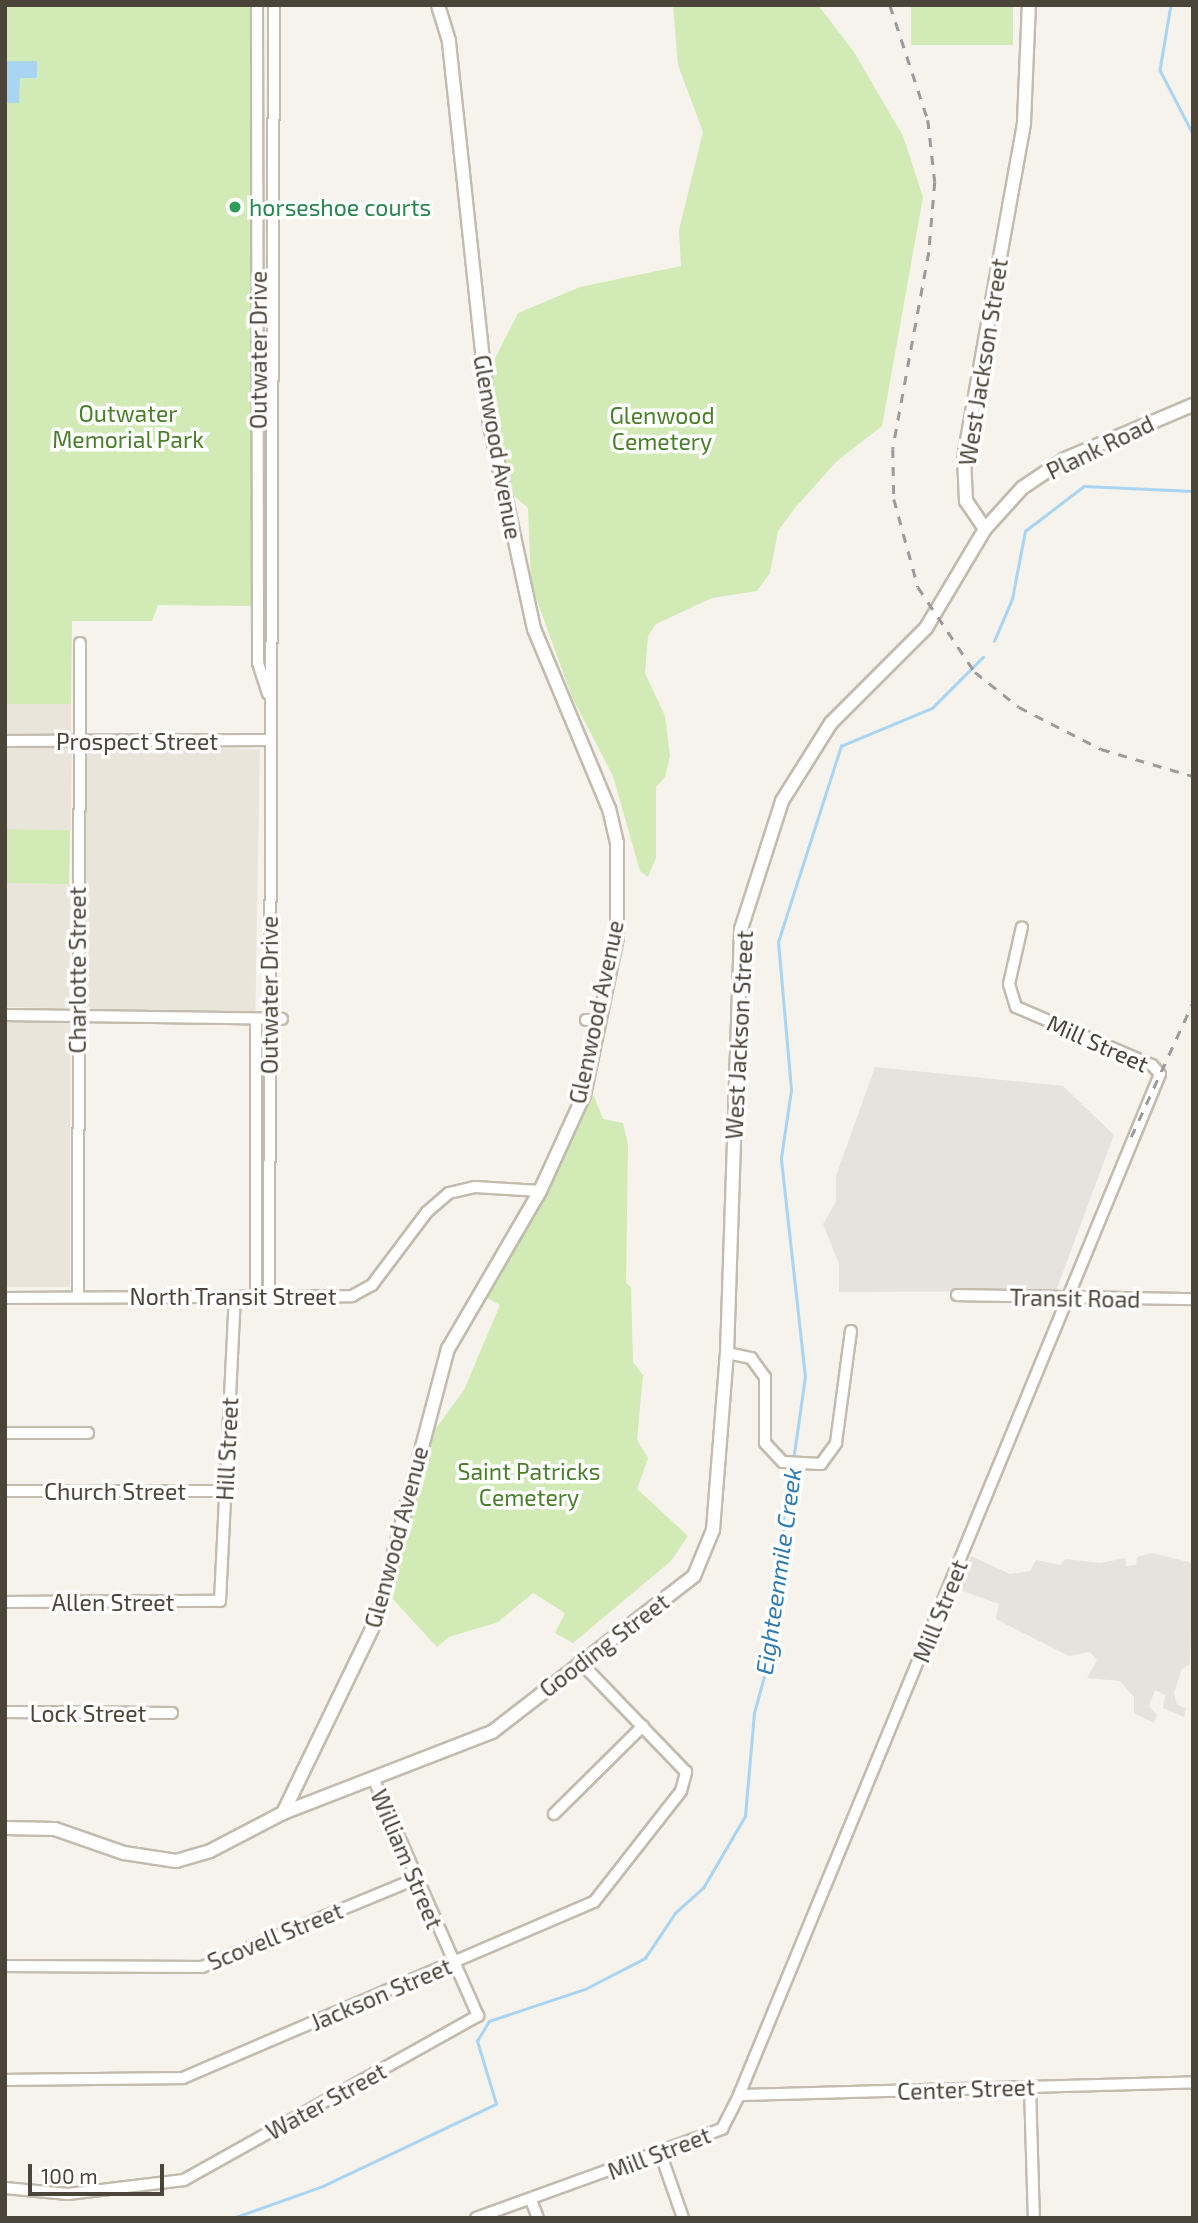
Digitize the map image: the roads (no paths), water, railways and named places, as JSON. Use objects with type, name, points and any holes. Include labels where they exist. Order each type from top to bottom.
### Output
[{"type":"street","name":"Outwater Drive","points":[[257,5],[258,663],[268,693]]},
{"type":"street","name":"Outwater Drive","points":[[269,1297],[268,693],[274,666],[274,5]]},
{"type":"street","name":"Glenwood Avenue","points":[[283,1813],[376,1621],[448,1349],[540,1191],[584,1095],[591,1020],[617,937],[617,843],[609,809],[546,666],[518,561],[490,426],[449,41],[438,5]]},
{"type":"street","name":"West Jackson Street","points":[[727,1353],[741,929],[782,801],[831,723],[926,628],[985,529],[966,501],[964,457],[1024,122],[1030,5]]},
{"type":"street","name":"Plank Road","points":[[985,529],[1022,488],[1065,459],[1193,405]]},
{"type":"street","name":"Charlotte Street","points":[[78,1296],[76,741],[80,643]]},
{"type":"street","name":"Prospect Street","points":[[5,741],[268,740]]},
{"type":"street","name":"Mill Street","points":[[476,2218],[722,2129],[740,2095],[1160,1074],[1152,1065],[1016,1007],[1009,984],[1022,927]]},
{"type":"street","points":[[5,1015],[282,1018]]},
{"type":"street","name":"Outwater Drive","points":[[256,1019],[256,1296]]},
{"type":"street","name":"North Transit Street","points":[[5,1298],[269,1297],[360,1293],[449,1193],[475,1187],[540,1191]]},
{"type":"street","name":"Transit Road","points":[[957,1295],[1069,1299],[1193,1299]]},
{"type":"street","name":"Hill Street","points":[[220,1601],[235,1297]]},
{"type":"street","points":[[727,1353],[751,1358],[765,1377],[765,1443],[783,1462],[796,1466],[821,1464],[836,1443],[851,1331]]},
{"type":"street","name":"Gooding Street","points":[[5,1828],[55,1829],[124,1853],[176,1861],[210,1851],[283,1813],[492,1731],[694,1576],[713,1530],[727,1353]]},
{"type":"street","points":[[5,1433],[88,1433]]},
{"type":"street","name":"Church Street","points":[[5,1491],[225,1491]]},
{"type":"street","name":"Allen Street","points":[[5,1602],[220,1601]]},
{"type":"street","points":[[554,1814],[643,1727],[580,1662]]},
{"type":"street","name":"Lock Street","points":[[5,1712],[172,1713]]},
{"type":"street","name":"Jackson Street","points":[[5,2080],[183,2078],[594,1902],[681,1791],[686,1772],[643,1727]]},
{"type":"street","name":"William Street","points":[[373,1778],[413,1880],[478,2016]]},
{"type":"street","name":"Scovell Street","points":[[5,1966],[202,1967],[413,1880]]},
{"type":"street","name":"Water Street","points":[[5,2188],[68,2194],[184,2180],[478,2016]]},
{"type":"street","name":"Center Street","points":[[740,2095],[1193,2082]]},
{"type":"street","points":[[1030,2087],[1034,2218]]},
{"type":"street","points":[[660,2152],[683,2218]]},
{"type":"street","points":[[531,2200],[538,2218]]},
{"type":"water","points":[[5,61],[37,61],[37,78],[20,78],[19,103],[5,103]]},
{"type":"waterway","points":[[1171,5],[1160,70],[1193,134]]},
{"type":"waterway","name":"Eighteenmile Creek","points":[[994,641],[1012,599],[1025,531],[1084,486],[1193,491]]},
{"type":"waterway","name":"Eighteenmile Creek","points":[[793,1461],[805,1377],[781,1158],[791,1090],[778,942],[841,746],[932,708],[983,657]]},
{"type":"waterway","name":"Eighteenmile Creek","points":[[233,2218],[323,2186],[496,2104],[477,2041],[489,2021],[585,1989],[645,1958],[675,1913],[703,1888],[745,1816],[754,1713],[772,1647],[783,1574],[783,1508],[791,1467]]},
{"type":"railway","points":[[890,5],[928,120],[935,182],[929,252],[893,449],[894,499],[918,587],[975,672],[1019,707],[1101,749],[1193,776]]},
{"type":"railway","points":[[1131,1137],[1193,1002]]},
{"type":"place","name":"horseshoe courts","points":[[235,207]]},
{"type":"park label","name":"Outwater Memorial Park","points":[[128,426]]},
{"type":"park label","name":"Glenwood Cemetery","points":[[662,428]]},
{"type":"park label","name":"Saint Patricks Cemetery","points":[[529,1484]]}]
